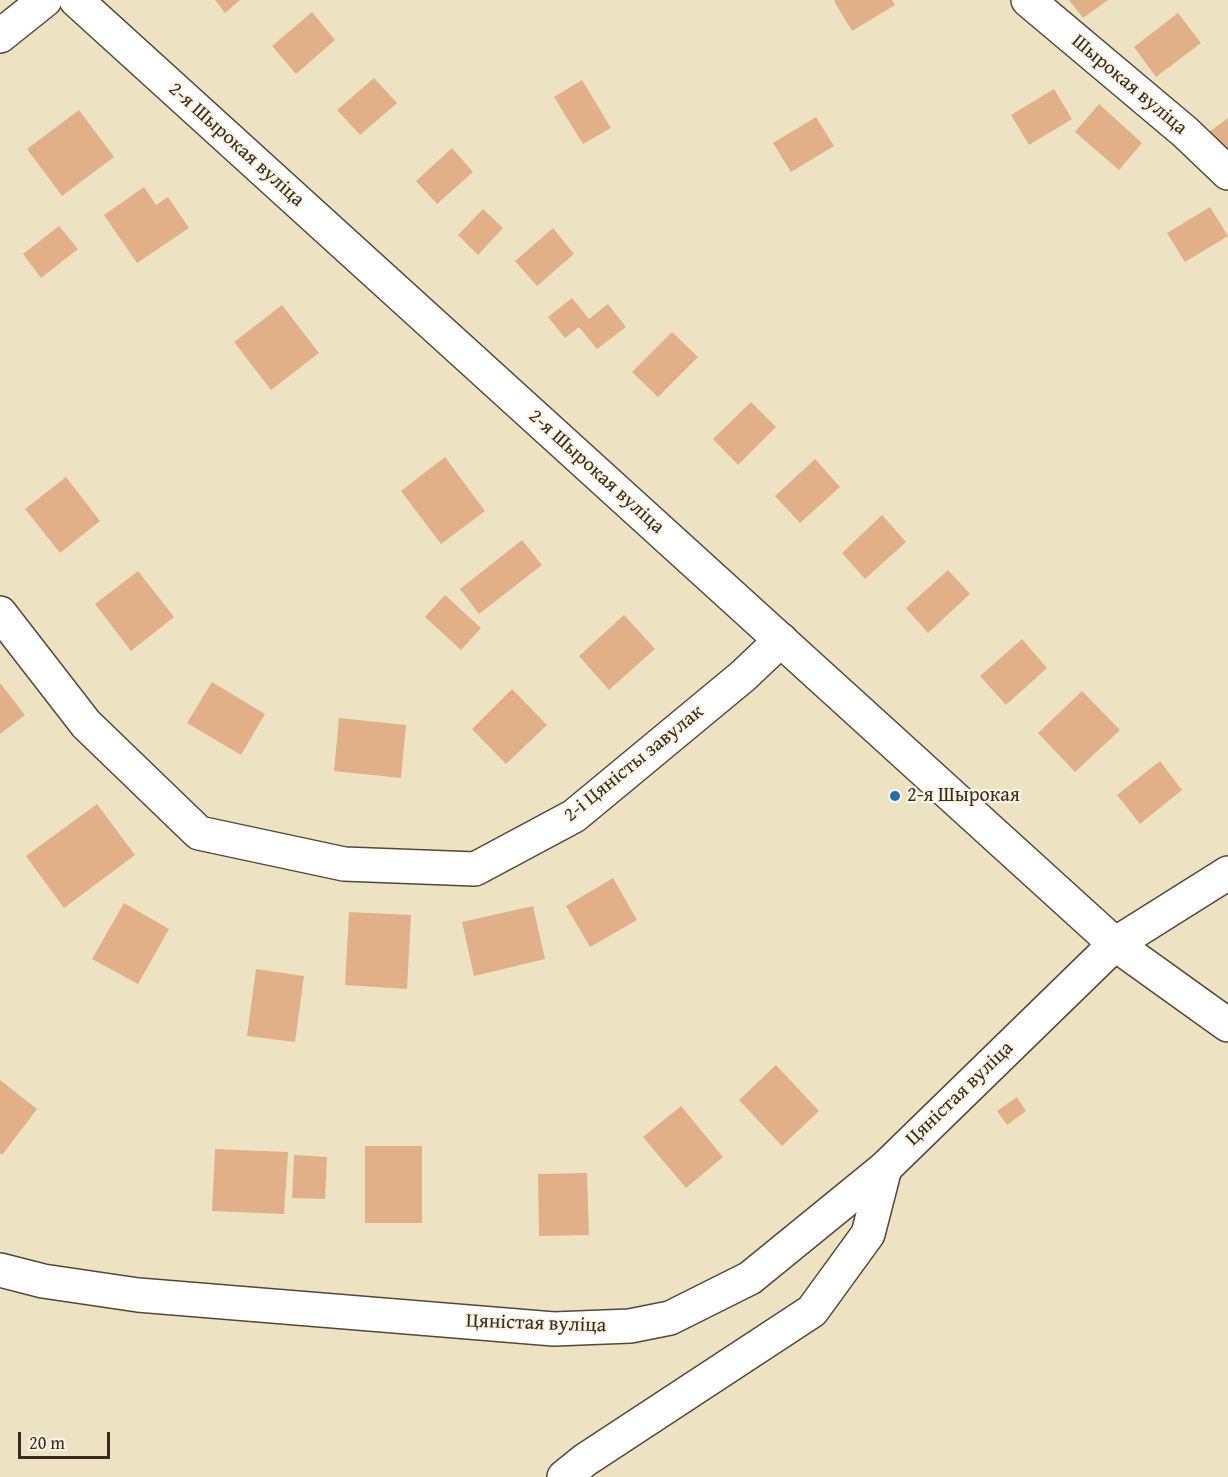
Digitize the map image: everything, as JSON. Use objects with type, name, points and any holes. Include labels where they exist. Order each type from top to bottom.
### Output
[{"type":"street","points":[[0,36],[45,0]]},
{"type":"street","name":"2-я Шырокая вуліца","points":[[76,0],[1115,944],[1228,1025]]},
{"type":"street","name":"Шырокая вуліца","points":[[1028,0],[1185,132],[1228,173]]},
{"type":"street","name":"2-і Цяністы завулак","points":[[0,613],[86,724],[199,833],[344,864],[475,869],[574,816],[743,676],[781,639]]},
{"type":"street","name":"Цяністая вуліца","points":[[0,1270],[43,1281],[138,1295],[554,1329],[630,1326],[670,1318],[750,1278],[885,1168],[1115,944],[1228,873]]},
{"type":"street","points":[[564,1477],[585,1460],[812,1311],[868,1234],[885,1168]]},
{"type":"building","points":[[215,0],[240,0],[225,13]]},
{"type":"building","points":[[892,0],[895,5],[852,31],[834,1]]},
{"type":"building","points":[[1069,0],[1108,0],[1083,18]]},
{"type":"building","points":[[312,12],[335,40],[296,74],[272,46]]},
{"type":"building","points":[[1178,13],[1201,43],[1156,77],[1134,47]]},
{"type":"building","points":[[374,78],[397,103],[360,135],[337,110]]},
{"type":"building","points":[[582,80],[611,128],[583,144],[554,97]]},
{"type":"building","points":[[1054,89],[1072,119],[1029,145],[1011,115]]},
{"type":"building","points":[[1099,104],[1142,143],[1119,170],[1075,132]]},
{"type":"building","points":[[79,110],[114,157],[62,196],[27,149]]},
{"type":"building","points":[[816,117],[834,146],[791,172],[773,143]]},
{"type":"building","points":[[1228,118],[1228,157],[1209,132]]},
{"type":"building","points":[[452,148],[473,172],[437,204],[416,181]]},
{"type":"building","points":[[144,187],[156,205],[168,197],[189,228],[137,263],[104,215]]},
{"type":"building","points":[[1210,207],[1228,236],[1185,262],[1167,233]]},
{"type":"building","points":[[483,209],[503,228],[478,255],[458,235]]},
{"type":"building","points":[[59,226],[78,249],[41,278],[23,254]]},
{"type":"building","points":[[553,228],[574,254],[537,286],[515,261]]},
{"type":"building","points":[[572,298],[589,319],[608,304],[626,327],[597,349],[579,327],[565,338],[548,317]]},
{"type":"building","points":[[282,305],[319,353],[271,390],[234,342]]},
{"type":"building","points":[[672,332],[698,357],[658,397],[632,372]]},
{"type":"building","points":[[751,402],[776,427],[738,465],[713,439]]},
{"type":"building","points":[[445,457],[485,511],[441,544],[401,491]]},
{"type":"building","points":[[815,459],[840,487],[800,523],[775,496]]},
{"type":"building","points":[[66,477],[100,521],[60,553],[25,509]]},
{"type":"building","points":[[882,515],[906,542],[865,579],[842,553]]},
{"type":"building","points":[[522,540],[542,565],[479,614],[460,589]]},
{"type":"building","points":[[948,570],[970,594],[928,633],[906,608]]},
{"type":"building","points":[[138,571],[174,617],[131,651],[95,604]]},
{"type":"building","points":[[445,595],[481,628],[461,650],[425,617]]},
{"type":"building","points":[[624,615],[655,649],[609,690],[579,656]]},
{"type":"building","points":[[1022,639],[1047,668],[1006,705],[980,676]]},
{"type":"building","points":[[212,682],[265,714],[241,755],[187,723]]},
{"type":"building","points":[[0,683],[25,715],[0,734]]},
{"type":"building","points":[[512,689],[547,725],[506,764],[472,729]]},
{"type":"building","points":[[1082,691],[1120,730],[1075,772],[1038,733]]},
{"type":"building","points":[[339,718],[406,725],[401,778],[334,771]]},
{"type":"building","points":[[1160,761],[1182,790],[1140,824],[1117,795]]},
{"type":"building","points":[[97,804],[135,855],[64,908],[26,856]]},
{"type":"building","points":[[613,878],[637,920],[590,947],[566,906]]},
{"type":"building","points":[[124,903],[169,929],[138,984],[92,959]]},
{"type":"building","points":[[533,906],[545,959],[474,976],[462,922]]},
{"type":"building","points":[[349,912],[411,915],[407,989],[345,985]]},
{"type":"building","points":[[256,969],[304,976],[295,1042],[247,1036]]},
{"type":"building","points":[[776,1065],[819,1111],[782,1146],[739,1100]]},
{"type":"building","points":[[0,1080],[37,1109],[2,1155],[0,1153]]},
{"type":"building","points":[[1017,1097],[1026,1111],[1007,1125],[997,1111]]},
{"type":"building","points":[[681,1106],[723,1157],[686,1188],[643,1137]]},
{"type":"building","points":[[365,1146],[422,1146],[422,1223],[365,1223]]},
{"type":"building","points":[[215,1149],[288,1152],[284,1214],[212,1211]]},
{"type":"building","points":[[294,1155],[327,1157],[325,1199],[292,1198]]},
{"type":"building","points":[[587,1173],[589,1235],[539,1236],[538,1174]]},
{"type":"place","name":"2-я Шырокая","points":[[895,796]]}]
